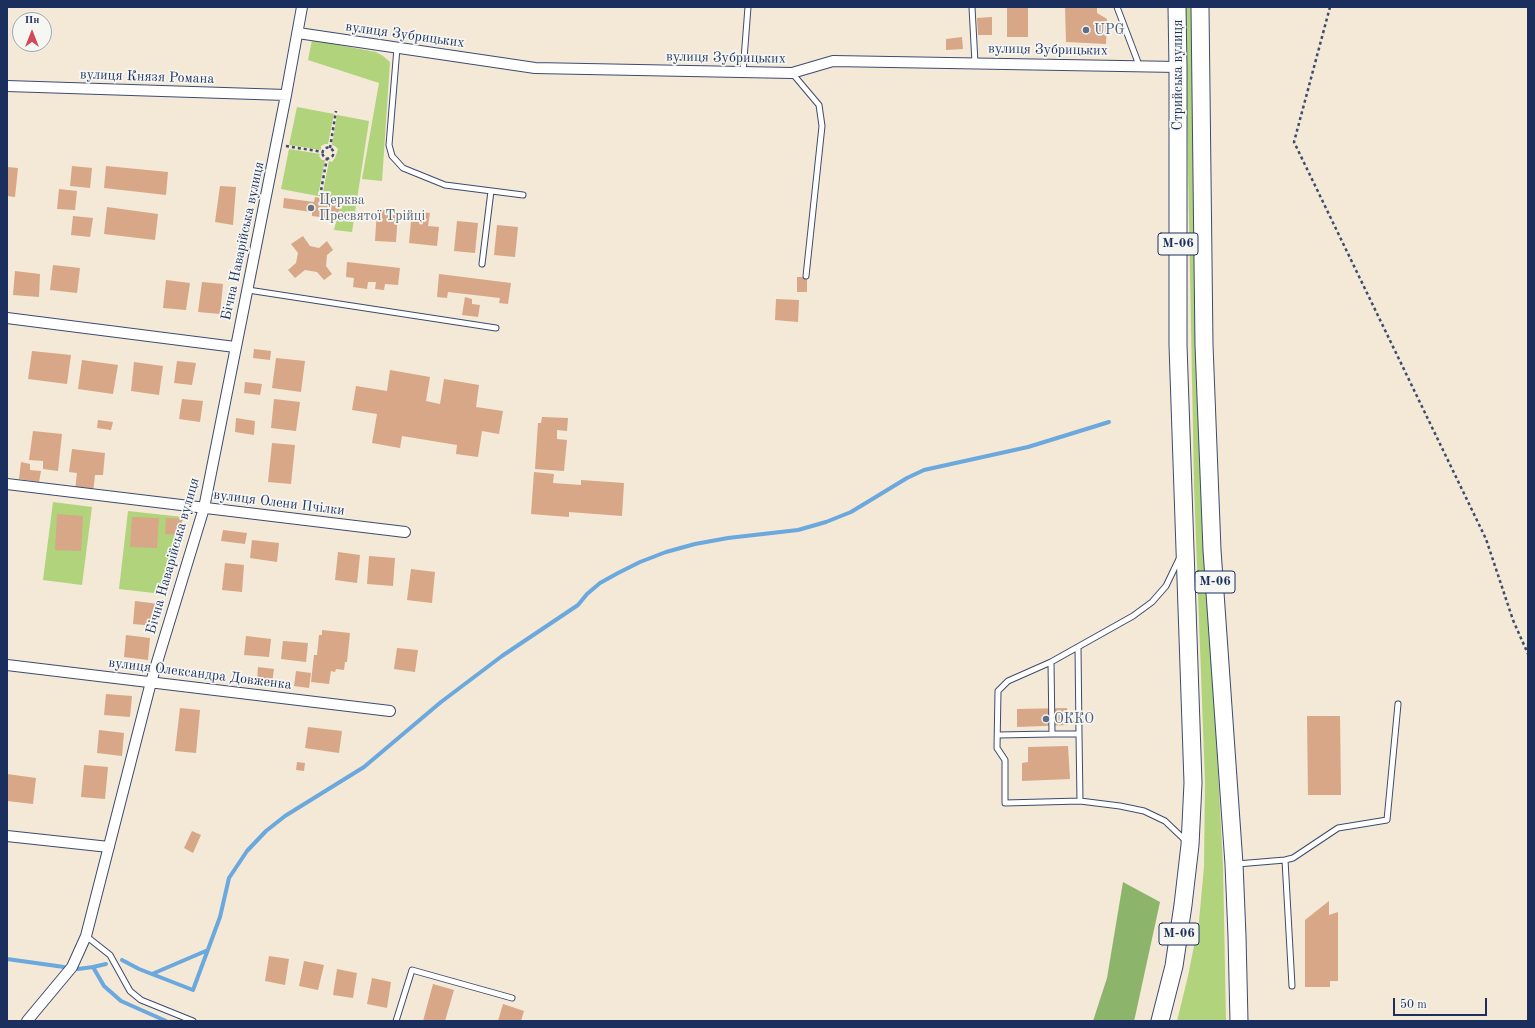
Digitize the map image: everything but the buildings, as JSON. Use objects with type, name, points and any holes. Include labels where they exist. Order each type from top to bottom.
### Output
[{"type":"highway","name":"Стрийська вулиця","points":[[1177,7],[1178,346],[1184,549]]},
{"type":"highway","name":"Стрийська вулиця","points":[[1200,7],[1203,143],[1204,345],[1212,550],[1234,864]]},
{"type":"highway","name":"М-06","points":[[1160,1021],[1174,966],[1190,845],[1193,783],[1184,549]]},
{"type":"highway","name":"М-06","points":[[1234,864],[1239,1021]]},
{"type":"street","name":"Бічна Наварійська вулиця","points":[[27,1021],[72,967],[86,936],[151,682],[204,508],[235,347],[277,144],[302,7]]},
{"type":"street","name":"вулиця Зубрицьких","points":[[298,33],[535,68],[792,73],[833,61],[1139,65],[1178,67]]},
{"type":"street","name":"вулиця Князя Романа","points":[[7,86],[286,95]]},
{"type":"street","points":[[7,318],[235,347]]},
{"type":"street","name":"вулиця Олени Пчілки","points":[[7,484],[405,532]]},
{"type":"street","name":"вулиця Олександра Довженка","points":[[7,665],[390,711]]},
{"type":"street","points":[[7,836],[109,847]]},
{"type":"lane","points":[[743,72],[748,7]]},
{"type":"lane","points":[[972,7],[975,63]]},
{"type":"lane","points":[[1117,7],[1139,65]]},
{"type":"lane","points":[[397,48],[389,145],[392,156],[403,168],[445,185],[523,195]]},
{"type":"lane","points":[[792,73],[818,105],[822,126],[806,276]]},
{"type":"lane","points":[[482,264],[491,191]]},
{"type":"lane","points":[[248,290],[496,328]]},
{"type":"lane","points":[[1184,549],[1166,586],[1152,602],[1133,616],[1051,662],[1008,681],[998,691],[997,748],[1005,760],[1005,803],[1080,801],[1120,806],[1144,811],[1165,821],[1190,845]]},
{"type":"lane","points":[[1078,647],[1080,801]]},
{"type":"lane","points":[[1051,662],[1052,734]]},
{"type":"lane","points":[[1234,864],[1293,858],[1338,828],[1387,820],[1398,704]]},
{"type":"lane","points":[[998,735],[1079,734]]},
{"type":"lane","points":[[1285,860],[1292,986]]},
{"type":"lane","points":[[86,936],[110,955],[130,991],[142,1000],[193,1021]]},
{"type":"lane","points":[[396,1021],[412,970],[512,998]]},
{"type":"path","points":[[1330,7],[1294,142],[1486,539],[1513,620],[1528,654]]},
{"type":"path","points":[[327,158],[331,157],[333,154],[333,151],[330,148],[336,111]]},
{"type":"path","points":[[277,144],[323,152]]},
{"type":"path","points":[[323,152],[324,149],[330,148]]},
{"type":"path","points":[[323,152],[324,156],[327,158]]},
{"type":"path","points":[[320,196],[327,158]]},
{"type":"green space","points":[[1185,7],[1193,7],[1203,485],[1223,865],[1226,1021],[1177,1021],[1199,921],[1204,867],[1205,782],[1194,485]]},
{"type":"green space","points":[[312,40],[376,52],[390,62],[382,181],[362,179],[379,83],[308,60]]},
{"type":"green space","points":[[297,107],[334,114],[328,144],[321,146],[321,150],[289,145]]},
{"type":"green space","points":[[337,115],[369,121],[352,232],[334,230],[342,200],[322,197],[329,161],[332,162],[335,158],[338,149],[332,145]]},
{"type":"green space","points":[[289,149],[320,154],[319,156],[322,160],[325,160],[318,196],[281,189]]},
{"type":"green space","points":[[53,502],[92,507],[82,585],[43,580]]},
{"type":"green space","points":[[128,511],[183,517],[163,594],[119,589]]},
{"type":"green space","points":[[1123,882],[1160,902],[1134,1021],[1093,1021],[1107,978]]},
{"type":"waterway","points":[[122,960],[139,969],[193,990],[220,917],[229,878],[247,851],[266,831],[285,816],[364,767],[441,702],[502,656],[578,605],[587,594],[600,583],[618,573],[640,562],[666,552],[695,544],[728,538],[798,530],[826,522],[851,512],[907,478],[924,470],[1028,447],[1109,422]]},
{"type":"waterway","points":[[152,974],[208,950]]},
{"type":"waterway","points":[[7,959],[64,967]]},
{"type":"waterway","points":[[93,967],[106,964]]},
{"type":"waterway","points":[[78,969],[93,967],[104,986],[121,1001],[166,1021]]},
{"type":"place","name":"UPG","points":[[1086,30]]},
{"type":"place","name":"Церква Пресвятої Трійці","points":[[311,208]]},
{"type":"place","name":"ОККО","points":[[1046,719]]}]
